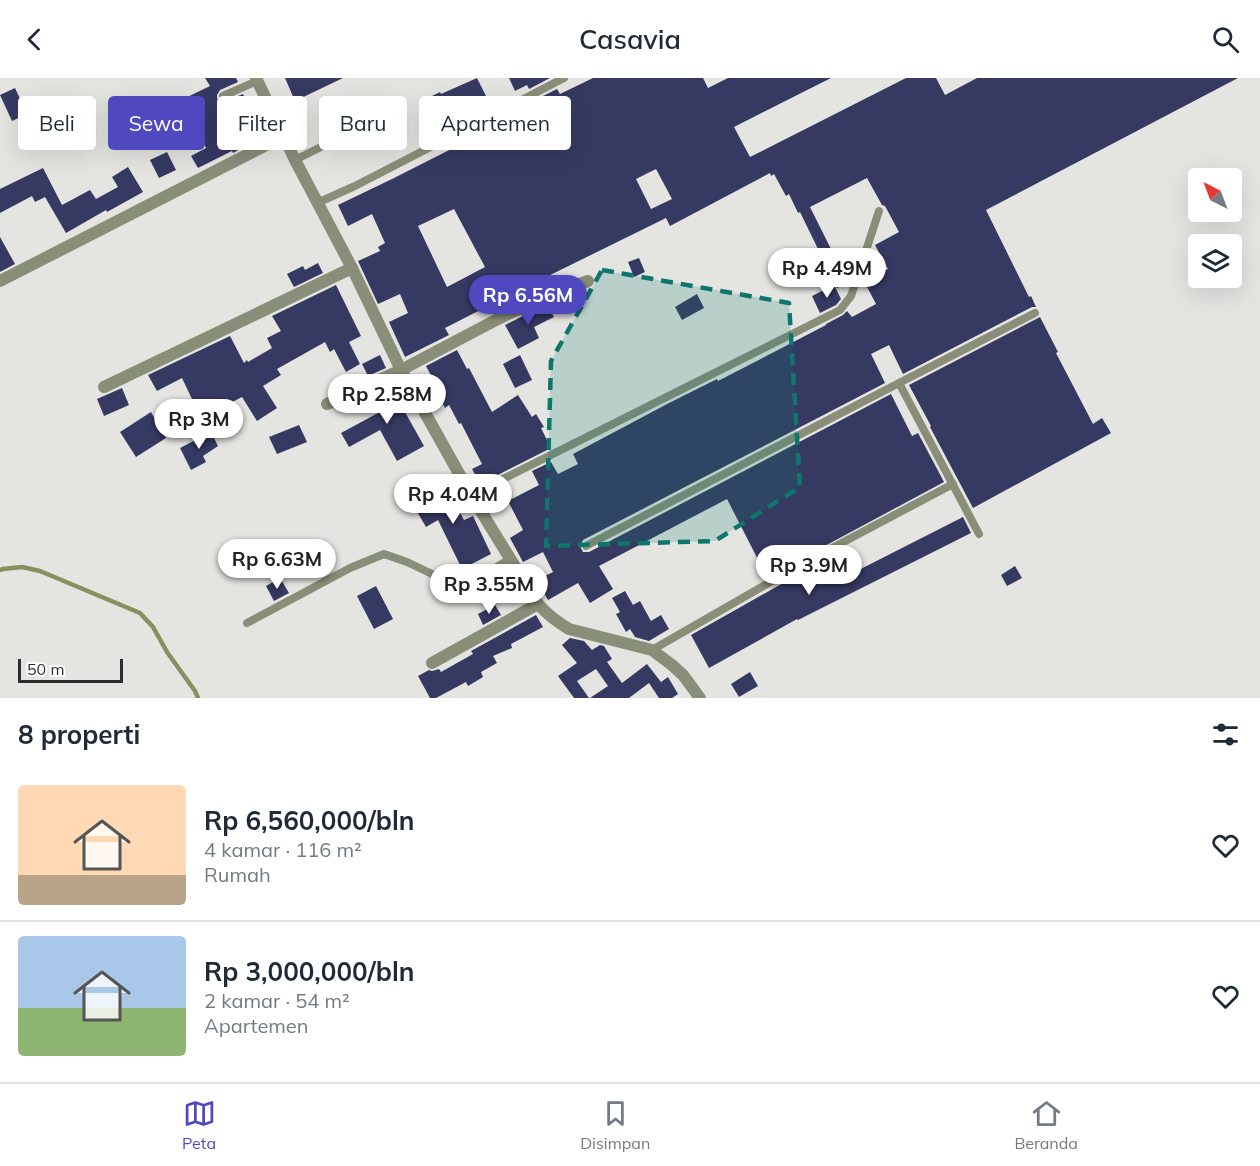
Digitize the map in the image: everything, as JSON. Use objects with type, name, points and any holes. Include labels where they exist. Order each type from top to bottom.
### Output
[{"type":"street","points":[[257,79],[265,96]]},
{"type":"street","points":[[0,281],[257,150]]},
{"type":"street","points":[[290,150],[352,268],[401,370],[471,495],[538,604],[548,615],[569,629],[652,650],[683,675],[699,698]]},
{"type":"street","points":[[104,387],[352,268]]},
{"type":"street","points":[[327,404],[401,370],[541,298],[588,281]]},
{"type":"street","points":[[432,663],[538,604]]},
{"type":"lane","points":[[317,203],[564,78]]},
{"type":"lane","points":[[223,96],[257,79]]},
{"type":"lane","points":[[295,160],[319,148]]},
{"type":"lane","points":[[471,495],[840,309],[851,296],[879,211]]},
{"type":"lane","points":[[586,546],[1035,313]]},
{"type":"lane","points":[[899,383],[979,534]]},
{"type":"lane","points":[[652,650],[800,565],[953,484]]},
{"type":"lane","points":[[247,623],[350,568],[384,554],[407,562],[453,584],[469,584],[510,559]]},
{"type":"highlighted area","points":[[602,270],[789,303],[800,487],[715,541],[546,546],[551,361]]},
{"type":"building","points":[[205,78],[236,78],[238,82],[220,90],[217,95],[217,150],[238,150],[198,168],[191,156],[206,148],[205,96],[189,96],[210,86]]},
{"type":"building","points":[[285,78],[343,78],[305,96],[293,96]]},
{"type":"building","points":[[477,78],[486,96],[432,96],[440,92],[441,94]]},
{"type":"building","points":[[509,78],[550,78],[529,89],[527,85],[515,91]]},
{"type":"building","points":[[593,78],[703,78],[708,88],[728,78],[831,78],[734,127],[750,157],[906,78],[936,78],[945,95],[977,78],[1238,78],[986,210],[1036,307],[903,374],[889,345],[871,354],[885,383],[583,540],[580,546],[583,552],[589,552],[891,394],[912,436],[918,433],[944,482],[767,577],[727,499],[599,566],[613,589],[590,603],[578,583],[548,600],[537,580],[553,572],[543,552],[523,562],[510,538],[523,530],[508,501],[539,485],[532,471],[551,462],[558,474],[578,464],[573,454],[669,403],[717,379],[718,381],[826,325],[847,311],[852,317],[876,304],[864,281],[888,269],[875,245],[899,232],[867,178],[810,207],[848,283],[837,288],[800,212],[798,213],[789,194],[786,196],[774,174],[771,176],[770,173],[670,226],[666,218],[536,282],[540,290],[498,310],[494,303],[445,328],[449,335],[405,357],[389,322],[408,313],[400,294],[378,304],[358,261],[380,251],[378,247],[385,243],[372,214],[348,226],[338,205],[449,150],[571,150],[571,96],[543,96],[557,89],[560,94]],"holes":[[[656,169],[672,199],[651,209],[636,179]],[[454,209],[485,267],[447,287],[418,226]]]},
{"type":"building","points":[[15,88],[19,96],[18,118],[12,121],[0,95]]},
{"type":"building","points":[[167,152],[176,170],[159,178],[150,160]]},
{"type":"building","points":[[128,167],[143,192],[66,233],[45,197],[35,202],[32,196],[0,213],[0,189],[43,168],[62,205],[90,190],[96,199],[118,187],[112,177]]},
{"type":"building","points":[[0,237],[15,264],[0,272]]},
{"type":"building","points":[[639,258],[645,272],[634,277],[628,262]]},
{"type":"building","points":[[318,263],[323,273],[294,287],[287,274],[303,266],[305,270]]},
{"type":"building","points":[[336,285],[361,336],[349,342],[360,364],[346,372],[334,349],[330,352],[325,342],[277,369],[281,375],[263,386],[277,408],[257,421],[242,397],[201,418],[182,378],[157,391],[148,375],[230,336],[244,363],[247,360],[248,362],[272,348],[267,338],[281,331],[272,316]]},
{"type":"building","points":[[834,285],[841,299],[836,305],[820,313],[812,296]]},
{"type":"building","points":[[697,294],[704,308],[682,320],[675,307]]},
{"type":"building","points":[[547,304],[554,317],[534,327],[539,338],[518,349],[505,325]]},
{"type":"building","points":[[1040,317],[1093,424],[1102,418],[1111,433],[973,508],[909,385]]},
{"type":"building","points":[[457,350],[492,412],[518,395],[532,417],[536,414],[544,427],[541,428],[551,448],[480,484],[472,469],[482,464],[461,423],[459,424],[449,405],[445,408],[426,366]]},
{"type":"building","points":[[380,355],[386,368],[368,376],[362,364]]},
{"type":"building","points":[[520,355],[532,380],[515,388],[503,364]]},
{"type":"building","points":[[392,383],[398,394],[396,396],[424,446],[397,461],[380,430],[349,447],[341,433],[378,413],[367,395]]},
{"type":"building","points":[[122,388],[129,405],[104,416],[97,399]]},
{"type":"building","points":[[151,412],[166,438],[136,457],[120,432]]},
{"type":"building","points":[[299,425],[307,442],[277,454],[269,437]]},
{"type":"building","points":[[211,432],[218,446],[203,456],[206,462],[191,470],[180,448]]},
{"type":"building","points":[[443,483],[464,520],[473,516],[491,554],[462,569],[438,520],[426,527],[411,501]]},
{"type":"building","points":[[963,517],[971,533],[797,619],[709,668],[691,635],[831,556],[843,578]]},
{"type":"building","points":[[1015,566],[1022,578],[1007,586],[1001,575]]},
{"type":"building","points":[[280,578],[289,593],[274,601],[266,586]]},
{"type":"building","points":[[376,586],[393,619],[374,629],[357,596]]},
{"type":"building","points":[[625,591],[633,605],[640,601],[651,621],[661,615],[669,629],[649,641],[635,637],[630,629],[626,632],[616,614],[620,612],[612,598]]},
{"type":"building","points":[[495,605],[501,615],[483,625],[478,614]]},
{"type":"building","points":[[536,615],[543,627],[511,644],[512,648],[493,656],[497,663],[481,672],[483,677],[468,686],[466,682],[436,698],[430,698],[418,676],[429,670],[439,669],[441,672],[473,654],[471,651]]},
{"type":"building","points":[[570,638],[584,641],[592,650],[600,645],[604,646],[612,659],[607,662],[622,683],[647,664],[661,682],[668,677],[678,694],[672,698],[659,698],[649,683],[629,698],[590,698],[608,686],[596,669],[577,681],[589,698],[574,698],[558,676],[577,663],[562,645]]},
{"type":"building","points":[[750,672],[758,686],[739,697],[731,684]]},
{"type":"waterway","points":[[0,570],[22,567],[40,571],[140,613],[153,627],[198,698]]}]
